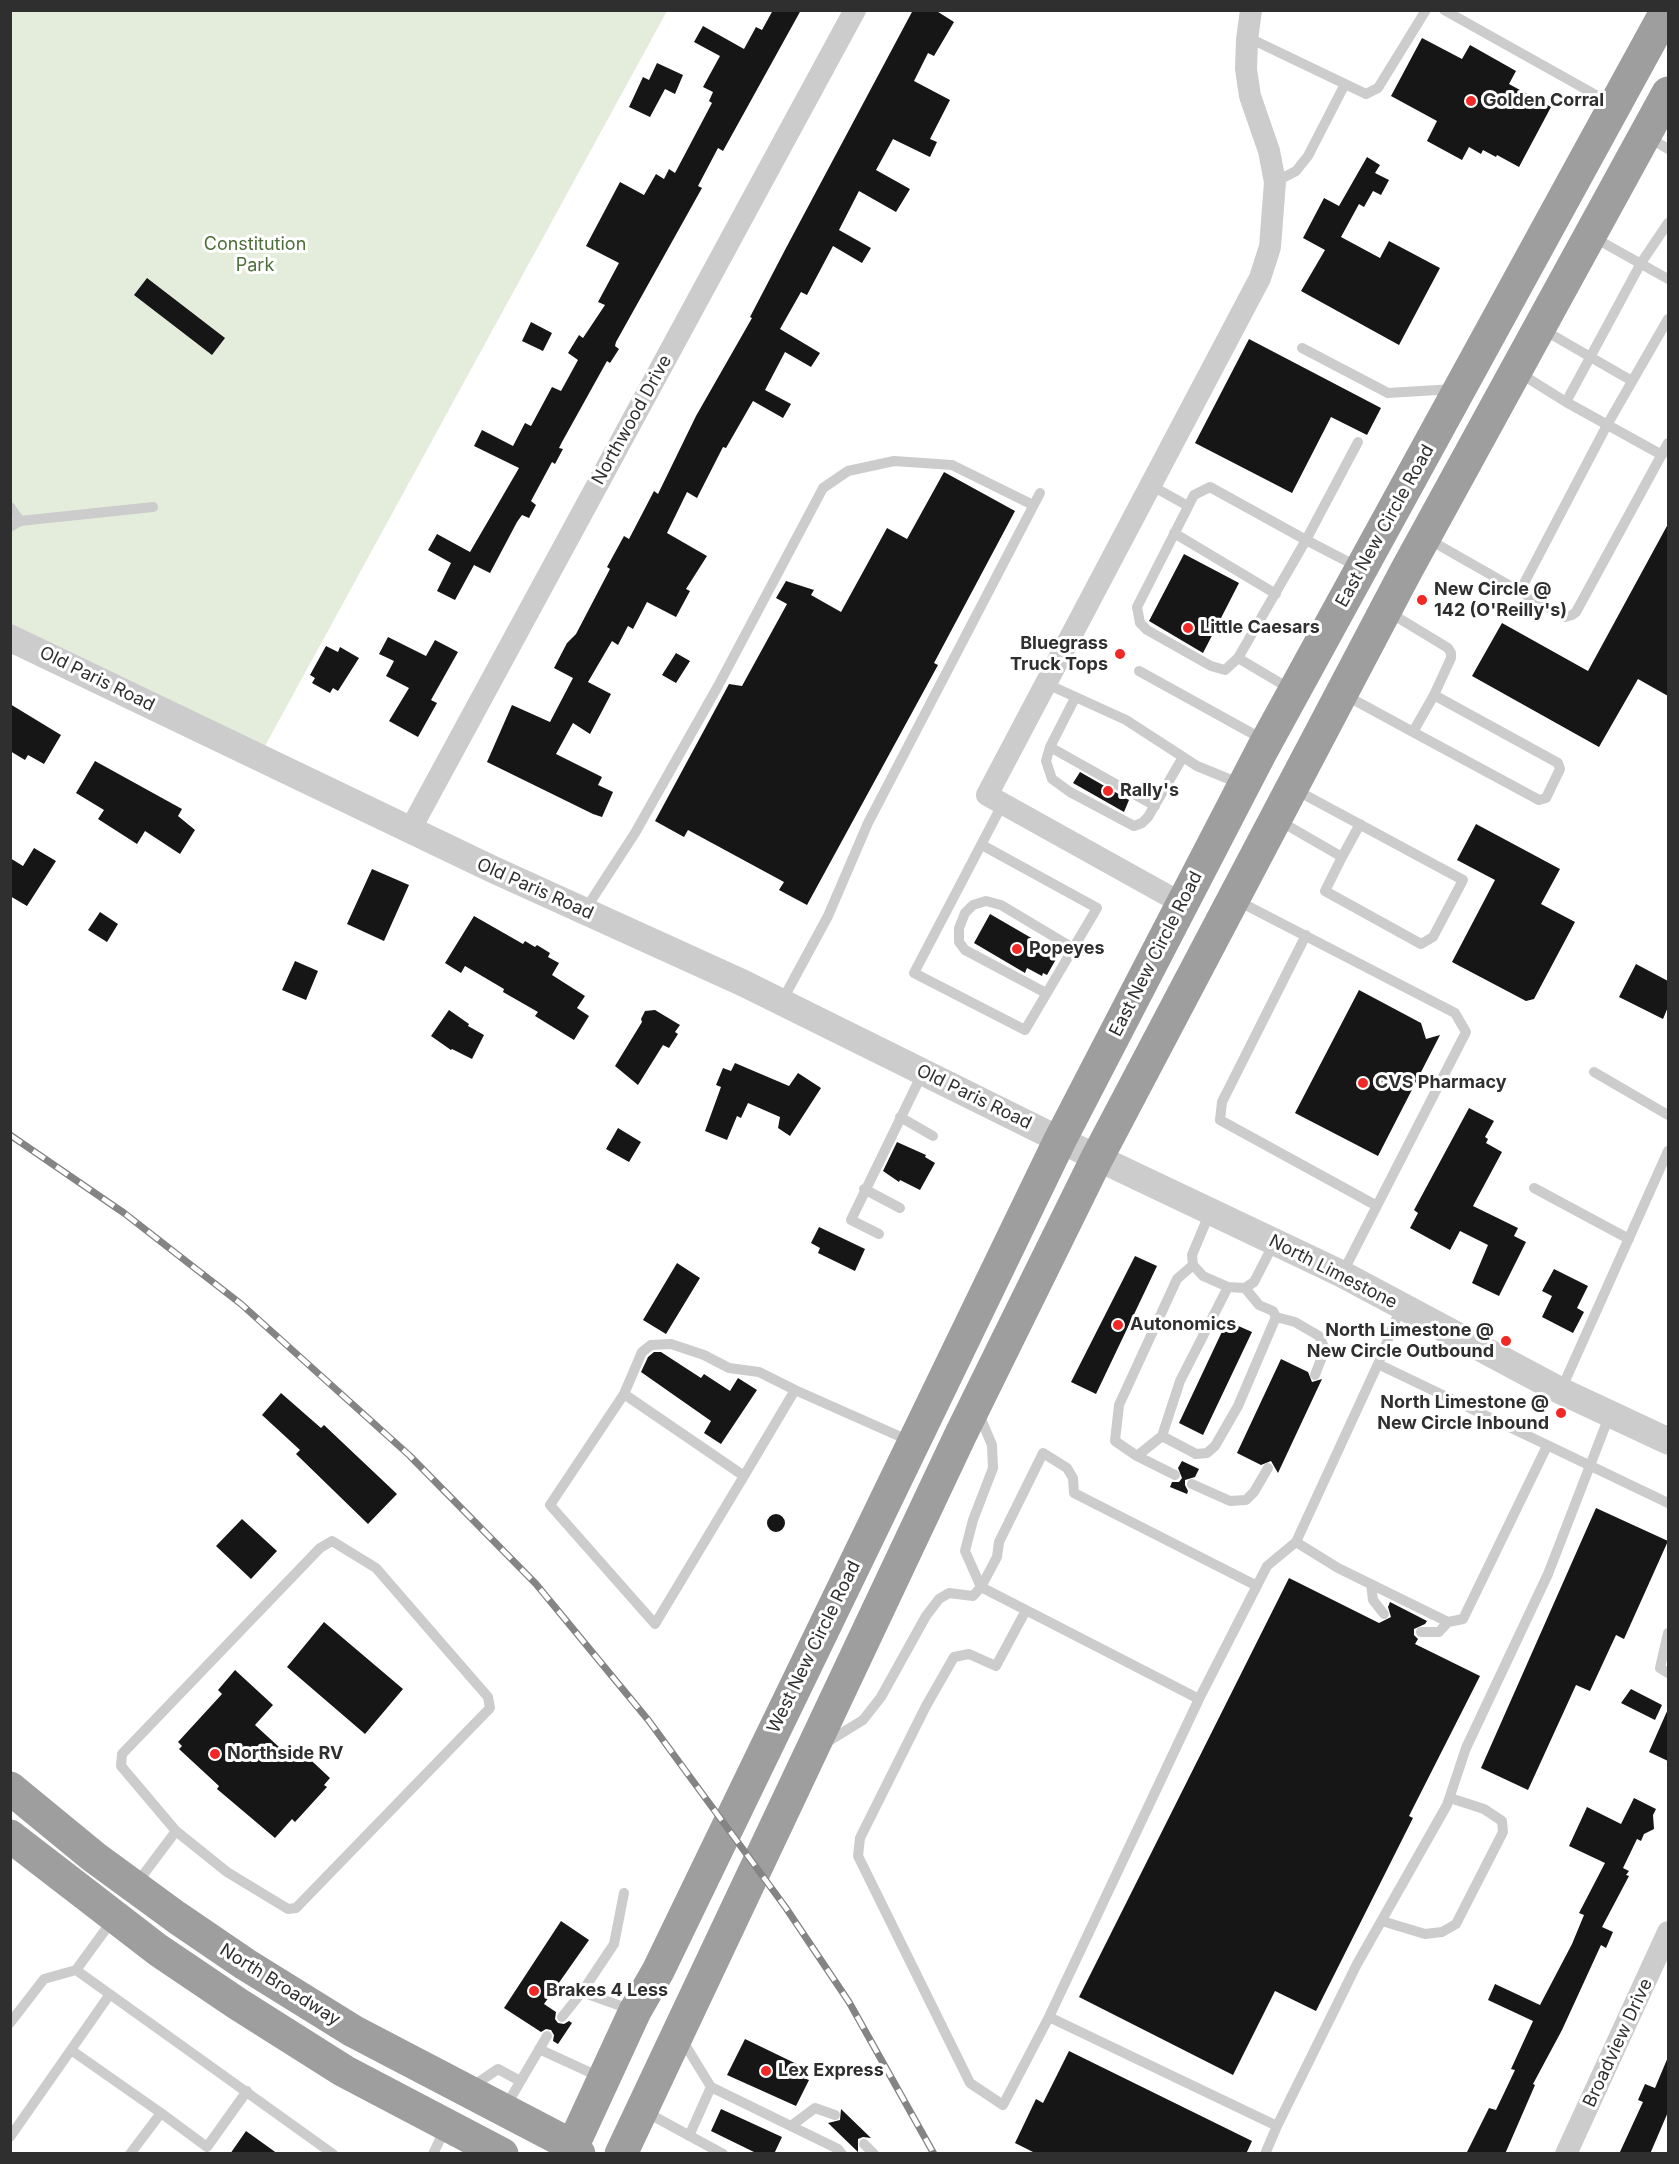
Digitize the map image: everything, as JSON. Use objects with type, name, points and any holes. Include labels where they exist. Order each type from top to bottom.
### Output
[{"type":"highway","name":"East New Circle Road","points":[[1060,1140],[1267,741],[1664,14]]},
{"type":"highway","points":[[621,2154],[975,1406],[1097,1158],[1425,537],[1590,236],[1657,142],[1668,93]]},
{"type":"highway","name":"West New Circle Road","points":[[574,2151],[635,2011],[658,1971],[1060,1140]]},
{"type":"highway","name":"North Broadway","points":[[10,1788],[124,1902],[238,2004],[344,2071],[502,2154]]},
{"type":"highway","name":"North Broadway","points":[[10,1836],[124,1902],[245,1964],[353,2031],[503,2109],[574,2151]]},
{"type":"street","name":"Northwood Drive","points":[[410,830],[855,10]]},
{"type":"street","points":[[1183,904],[987,795],[1260,278],[1270,247],[1275,182],[1269,151],[1250,96],[1246,69],[1251,10]]},
{"type":"street","name":"Old Paris Road","points":[[10,638],[410,830],[782,1002],[1060,1140]]},
{"type":"street","name":"North Limestone","points":[[1060,1140],[1342,1274],[1561,1391],[1668,1441]]},
{"type":"street","name":"Broadview Drive","points":[[1566,2154],[1668,1932]]},
{"type":"lane","points":[[1247,38],[1366,94],[1378,88],[1426,10]]},
{"type":"lane","points":[[1444,10],[1615,105]]},
{"type":"lane","points":[[1275,182],[1296,171],[1308,156],[1345,84]]},
{"type":"lane","points":[[1566,402],[1641,263],[1668,223]]},
{"type":"lane","points":[[1590,236],[1668,279]]},
{"type":"lane","points":[[1520,591],[1607,425],[1668,319]]},
{"type":"lane","points":[[1540,328],[1632,381]]},
{"type":"lane","points":[[1302,348],[1388,393],[1460,389]]},
{"type":"lane","points":[[1516,371],[1566,402],[1662,455]]},
{"type":"lane","points":[[1358,442],[1306,540],[1276,594],[1238,658],[1225,670],[1211,666],[1147,630],[1140,623],[1137,607],[1174,533],[1194,495],[1210,486],[1306,540],[1362,569]]},
{"type":"lane","points":[[1425,537],[1565,617],[1576,612],[1668,443]]},
{"type":"lane","points":[[585,911],[635,833],[712,696],[823,488],[848,471],[894,461],[952,465],[1033,505]]},
{"type":"lane","points":[[1152,486],[1188,506]]},
{"type":"lane","points":[[782,1002],[828,916],[868,823],[1040,493]]},
{"type":"lane","points":[[10,507],[15,524],[153,507]]},
{"type":"lane","points":[[1174,533],[1276,594]]},
{"type":"lane","points":[[1386,610],[1448,648],[1451,658],[1413,732]]},
{"type":"lane","points":[[1238,658],[1295,691]]},
{"type":"lane","points":[[1139,670],[1267,741]]},
{"type":"lane","points":[[1047,684],[1126,720],[1197,766],[1244,786]]},
{"type":"lane","points":[[1342,693],[1539,800],[1546,798],[1560,769],[1558,763],[1434,695]]},
{"type":"lane","points":[[1075,698],[1046,756],[1049,774],[1070,792],[1134,826],[1142,823],[1155,806],[1183,757]]},
{"type":"lane","points":[[1050,747],[1155,806]]},
{"type":"lane","points":[[1291,788],[1360,824],[1463,880],[1433,937],[1421,944],[1325,891],[1360,824]]},
{"type":"lane","points":[[982,845],[1097,908],[1025,1029],[915,973],[1003,804]]},
{"type":"lane","points":[[1275,818],[1342,857]]},
{"type":"lane","points":[[1233,898],[1455,1013],[1466,1032],[1342,1274]]},
{"type":"lane","points":[[1046,993],[964,950],[959,942],[959,928],[965,913],[974,904],[986,901],[1001,905],[1073,948]]},
{"type":"lane","points":[[1306,935],[1222,1102],[1221,1120],[1377,1206]]},
{"type":"lane","points":[[879,1234],[851,1220],[864,1189],[923,1072]]},
{"type":"lane","points":[[1594,1072],[1668,1114]]},
{"type":"lane","points":[[900,1117],[933,1136]]},
{"type":"lane","points":[[1561,1391],[1668,1152]]},
{"type":"lane","points":[[1534,1188],[1629,1239]]},
{"type":"lane","points":[[864,1189],[900,1208]]},
{"type":"lane","points":[[1210,1211],[1192,1255],[1193,1265],[1203,1276],[1228,1287],[1245,1288],[1254,1282],[1274,1242]]},
{"type":"lane","points":[[1175,1475],[1137,1456],[1115,1441],[1119,1406],[1177,1279],[1193,1265]]},
{"type":"lane","points":[[1137,1456],[1162,1436],[1180,1381],[1228,1287]]},
{"type":"lane","points":[[1245,1288],[1259,1305],[1273,1311],[1276,1317],[1295,1322],[1319,1336],[1324,1349],[1315,1375]]},
{"type":"lane","points":[[1025,1611],[996,1666],[969,1654],[954,1657],[926,1706],[860,1838],[858,1856],[970,2083],[1003,2105],[1049,2017],[1199,1699],[1267,1566],[1296,1542],[1378,1364],[1401,1306]]},
{"type":"lane","points":[[1162,1436],[1196,1454],[1207,1453],[1215,1446],[1238,1406],[1276,1317]]},
{"type":"lane","points":[[795,1390],[656,1624],[550,1505],[624,1394],[642,1352],[651,1345],[671,1344],[704,1355],[729,1368],[759,1372],[913,1443]]},
{"type":"lane","points":[[1378,1364],[1668,1503]]},
{"type":"lane","points":[[624,1394],[744,1476]]},
{"type":"lane","points":[[975,1406],[992,1444],[993,1468],[965,1551],[981,1587],[1199,1699]]},
{"type":"lane","points":[[1265,2154],[1382,1921],[1450,1798],[1466,1748],[1548,1574],[1610,1414]]},
{"type":"lane","points":[[1421,1632],[1439,1632],[1448,1622],[1463,1619],[1548,1446]]},
{"type":"lane","points":[[812,1752],[863,1720],[881,1697],[926,1616],[939,1599],[949,1593],[973,1596],[981,1587],[997,1557],[999,1542],[1043,1453],[1067,1468],[1073,1478],[1074,1493],[1257,1586]]},
{"type":"lane","points":[[1192,1484],[1230,1501],[1246,1500],[1254,1492],[1268,1468]]},
{"type":"lane","points":[[332,1541],[376,1568],[488,1697],[490,1708],[297,1908],[288,1909],[226,1872],[176,1831],[121,1766],[122,1754],[320,1548],[332,1541]]},
{"type":"lane","points":[[1296,1542],[1371,1584],[1448,1622]]},
{"type":"lane","points":[[1371,1584],[1373,1599],[1384,1614]]},
{"type":"lane","points":[[1668,1633],[1660,1668],[1668,1673]]},
{"type":"lane","points":[[1382,1921],[1425,1934],[1442,1932],[1456,1924],[1503,1832],[1502,1821],[1484,1809],[1450,1798]]},
{"type":"lane","points":[[10,2023],[44,1979],[76,1970],[176,1831]]},
{"type":"lane","points":[[562,2017],[614,1944],[624,1893]]},
{"type":"lane","points":[[76,1970],[333,2154]]},
{"type":"lane","points":[[582,1992],[635,2011]]},
{"type":"lane","points":[[10,2137],[110,1994]]},
{"type":"lane","points":[[1049,2017],[1277,2127]]},
{"type":"lane","points":[[678,2033],[711,2087],[838,2149],[842,2154]]},
{"type":"lane","points":[[503,2109],[547,2037]]},
{"type":"lane","points":[[539,2049],[605,2079]]},
{"type":"lane","points":[[71,2050],[207,2147],[247,2091]]},
{"type":"lane","points":[[467,2091],[498,2069],[520,2081]]},
{"type":"lane","points":[[689,2136],[711,2087]]},
{"type":"lane","points":[[791,2126],[815,2108],[835,2115]]},
{"type":"lane","points":[[642,2110],[723,2154]]},
{"type":"lane","points":[[130,2154],[161,2113]]},
{"type":"lane","points":[[433,2154],[447,2124]]},
{"type":"lane","points":[[864,2144],[874,2154]]},
{"type":"green space","name":"Constitution Park","points":[[10,11],[667,11],[265,746],[11,625]]},
{"type":"building","points":[[773,10],[801,10],[723,151],[718,148],[698,186],[702,188],[616,342],[615,346],[619,349],[610,363],[607,361],[562,442],[559,448],[563,449],[555,464],[552,462],[531,501],[536,505],[529,518],[522,515],[517,522],[490,573],[474,565],[455,600],[437,591],[451,563],[428,550],[437,534],[470,552],[519,468],[474,446],[482,430],[513,446],[525,423],[531,426],[552,387],[561,391],[578,360],[568,353],[579,335],[583,338],[605,305],[598,302],[619,263],[586,246],[620,182],[644,195],[656,174],[664,179],[669,169],[675,173],[712,103],[709,101],[713,92],[703,87],[720,56],[694,42],[703,26],[744,49],[756,27],[762,30]]},
{"type":"building","points":[[913,10],[935,10],[954,22],[934,56],[928,53],[914,81],[950,100],[930,139],[937,142],[930,157],[893,139],[876,170],[910,189],[896,212],[859,191],[839,230],[871,248],[862,263],[833,246],[807,295],[801,292],[780,329],[820,353],[811,367],[785,352],[765,390],[791,404],[783,418],[753,401],[726,448],[723,447],[697,498],[687,492],[667,533],[707,556],[686,589],[690,591],[676,617],[647,602],[633,629],[628,626],[618,645],[612,641],[588,682],[611,694],[590,734],[573,723],[556,754],[602,777],[598,785],[613,792],[602,817],[593,814],[487,762],[512,705],[550,722],[573,678],[554,668],[567,643],[576,634],[610,569],[607,567],[624,536],[629,539],[654,491],[658,494],[696,416],[752,318],[750,317],[786,248]]},
{"type":"building","name":"Golden Corral","points":[[1422,38],[1462,59],[1470,45],[1516,71],[1509,84],[1551,107],[1519,167],[1497,155],[1496,157],[1483,150],[1481,154],[1469,147],[1462,160],[1427,141],[1437,121],[1391,96]]},
{"type":"building","points":[[657,63],[683,75],[675,94],[665,89],[650,117],[629,107],[643,77],[649,80]]},
{"type":"building","points":[[1367,157],[1380,165],[1375,173],[1389,180],[1381,195],[1373,191],[1364,207],[1359,204],[1341,237],[1380,258],[1389,241],[1440,268],[1399,345],[1301,291],[1325,250],[1303,238],[1324,198],[1339,206]]},
{"type":"building","points":[[147,278],[225,338],[212,355],[134,295]]},
{"type":"building","points":[[531,322],[552,333],[543,351],[522,341]]},
{"type":"building","points":[[1249,339],[1381,408],[1367,435],[1331,417],[1292,493],[1195,443]]},
{"type":"building","points":[[944,472],[1015,511],[934,663],[938,665],[807,905],[779,890],[784,882],[688,830],[684,837],[655,821],[729,684],[742,686],[787,604],[776,598],[786,581],[814,590],[811,595],[841,612],[887,528],[907,539]]},
{"type":"building","points":[[1668,524],[1668,696],[1638,679],[1599,747],[1472,676],[1502,623],[1588,671]]},
{"type":"building","points":[[1184,554],[1239,583],[1203,653],[1149,621]]},
{"type":"building","points":[[388,637],[426,656],[435,640],[458,652],[431,700],[437,703],[418,737],[389,721],[409,688],[386,676],[394,661],[379,654]]},
{"type":"building","points":[[326,646],[338,652],[340,647],[359,658],[338,691],[333,688],[330,693],[312,683],[315,678],[310,675]]},
{"type":"building","points":[[676,653],[690,661],[676,683],[662,675]]},
{"type":"building","points":[[10,704],[61,735],[44,764],[28,755],[25,760],[10,751]]},
{"type":"building","points":[[95,761],[182,809],[178,816],[195,830],[180,854],[145,831],[137,844],[98,819],[104,810],[76,793]]},
{"type":"building","name":"Rally's","points":[[1080,772],[1129,800],[1124,812],[1073,783]]},
{"type":"building","points":[[1476,824],[1560,869],[1541,904],[1575,922],[1534,999],[1526,1001],[1452,962],[1495,880],[1457,860]]},
{"type":"building","points":[[34,848],[56,861],[27,906],[10,896],[10,858],[23,866]]},
{"type":"building","points":[[372,869],[409,885],[384,941],[347,924]]},
{"type":"building","points":[[100,912],[118,924],[107,942],[88,930]]},
{"type":"building","name":"Popeyes","points":[[990,914],[1059,954],[1047,975],[1043,973],[1042,976],[1027,968],[1025,973],[974,943]]},
{"type":"building","points":[[474,916],[523,944],[525,941],[535,947],[537,945],[550,953],[548,957],[559,963],[552,975],[585,996],[577,1008],[589,1016],[574,1040],[535,1016],[538,1012],[503,992],[504,989],[465,966],[461,973],[445,963]]},
{"type":"building","points":[[295,961],[318,971],[306,1000],[282,990]]},
{"type":"building","points":[[1636,964],[1668,981],[1668,1007],[1663,1019],[1619,997]]},
{"type":"building","name":"CVS Pharmacy","points":[[1359,990],[1421,1023],[1426,1039],[1440,1035],[1378,1156],[1295,1113]]},
{"type":"building","points":[[449,1010],[469,1024],[468,1026],[484,1035],[472,1059],[451,1050],[431,1036]]},
{"type":"building","points":[[655,1010],[680,1025],[675,1032],[678,1034],[669,1048],[663,1045],[638,1085],[615,1066],[642,1022],[645,1011]]},
{"type":"building","points":[[735,1063],[789,1086],[798,1073],[821,1088],[790,1136],[778,1128],[780,1117],[748,1103],[741,1118],[737,1116],[727,1140],[705,1131],[721,1087],[716,1085],[723,1068],[731,1071]]},
{"type":"building","points":[[1469,1108],[1494,1121],[1485,1137],[1488,1139],[1486,1143],[1502,1152],[1473,1206],[1518,1228],[1514,1236],[1526,1242],[1499,1296],[1472,1283],[1488,1245],[1460,1231],[1450,1250],[1410,1228],[1418,1213],[1414,1210]]},
{"type":"building","points":[[618,1128],[641,1142],[629,1162],[606,1149]]},
{"type":"building","points":[[897,1142],[926,1155],[925,1157],[935,1163],[920,1190],[900,1180],[899,1182],[883,1171]]},
{"type":"building","points":[[819,1227],[865,1249],[855,1271],[818,1253],[820,1248],[811,1243]]},
{"type":"building","points":[[1135,1256],[1157,1266],[1096,1394],[1071,1382]]},
{"type":"building","points":[[677,1263],[700,1278],[666,1334],[643,1320]]},
{"type":"building","points":[[1554,1269],[1588,1286],[1577,1308],[1584,1312],[1573,1333],[1542,1317],[1552,1296],[1542,1291]]},
{"type":"building","points":[[1227,1321],[1252,1332],[1203,1435],[1179,1423]]},
{"type":"building","points":[[654,1352],[661,1352],[701,1378],[704,1374],[730,1391],[738,1378],[757,1390],[721,1444],[704,1433],[711,1421],[641,1372],[648,1357]]},
{"type":"building","points":[[1281,1359],[1308,1372],[1312,1382],[1322,1379],[1278,1473],[1271,1461],[1261,1465],[1237,1453]]},
{"type":"building","points":[[281,1393],[321,1428],[324,1425],[397,1494],[368,1524],[296,1454],[300,1450],[262,1415]]},
{"type":"building","points":[[1182,1461],[1199,1469],[1195,1477],[1185,1480],[1187,1494],[1170,1487],[1172,1482],[1179,1482],[1182,1478],[1178,1468]]},
{"type":"building","points":[[1596,1508],[1668,1541],[1624,1639],[1616,1635],[1590,1691],[1576,1685],[1528,1790],[1481,1768]]},
{"type":"building","points":[[776,1514],[782,1517],[785,1523],[782,1529],[776,1532],[770,1529],[767,1523],[770,1517]]},
{"type":"building","points":[[242,1519],[277,1551],[251,1579],[216,1546]]},
{"type":"building","points":[[1289,1578],[1379,1623],[1391,1617],[1388,1607],[1390,1602],[1427,1621],[1414,1629],[1414,1635],[1418,1639],[1415,1644],[1480,1676],[1409,1816],[1413,1818],[1316,2011],[1275,1991],[1233,2075],[1079,1997]]},
{"type":"building","points":[[324,1622],[403,1689],[365,1734],[287,1667]]},
{"type":"building","name":"Northside RV","points":[[235,1670],[273,1705],[255,1725],[291,1758],[299,1749],[330,1778],[324,1785],[327,1787],[295,1822],[292,1819],[275,1838],[217,1789],[219,1786],[179,1749],[182,1746],[178,1742],[222,1694],[218,1690]]},
{"type":"building","points":[[1631,1689],[1662,1705],[1655,1720],[1621,1703]]},
{"type":"building","points":[[1668,1709],[1668,1761],[1649,1752]]},
{"type":"building","points":[[1634,1798],[1656,1809],[1653,1815],[1654,1829],[1644,1834],[1641,1841],[1637,1839],[1623,1868],[1629,1871],[1626,1875],[1629,1876],[1602,1927],[1613,1932],[1606,1948],[1601,1945],[1562,2030],[1533,2084],[1535,2085],[1505,2154],[1466,2154],[1489,2108],[1496,2110],[1515,2070],[1511,2069],[1533,2021],[1488,2000],[1495,1984],[1540,2005],[1572,1944],[1584,1915],[1579,1913],[1605,1863],[1569,1846],[1587,1807],[1621,1824]]},
{"type":"building","name":"Brakes 4 Less","points":[[561,1921],[589,1940],[544,2004],[556,2012],[555,2019],[558,2023],[564,2024],[569,2021],[572,2023],[558,2044],[553,2041],[554,2035],[551,2030],[546,2029],[541,2032],[504,2008]]},
{"type":"building","name":"Lex Express","points":[[745,2039],[805,2068],[801,2077],[809,2080],[796,2106],[727,2075]]},
{"type":"building","points":[[1069,2051],[1252,2141],[1246,2154],[1037,2154],[1015,2143],[1036,2099],[1043,2103]]},
{"type":"building","points":[[1668,2057],[1668,2112],[1650,2154],[1619,2154],[1643,2102],[1638,2100],[1645,2084],[1655,2088]]},
{"type":"building","name":"Lex Express","points":[[721,2109],[782,2137],[774,2154],[758,2154],[711,2131]]},
{"type":"building","points":[[841,2109],[871,2138],[858,2139],[858,2152],[828,2123],[840,2120]]},
{"type":"building","points":[[246,2131],[278,2154],[230,2154]]},
{"type":"railway","points":[[10,1135],[124,1213],[241,1304],[409,1455],[536,1584],[649,1721],[786,1908],[849,2002],[934,2154]]},
{"type":"place","name":"Golden Corral","points":[[1471,101]]},
{"type":"place","name":"New Circle @ 142 (O'Reilly's)","points":[[1422,600]]},
{"type":"place","name":"Little Caesars","points":[[1188,628]]},
{"type":"place","name":"Bluegrass Truck Tops","points":[[1120,654]]},
{"type":"place","name":"Rally's","points":[[1108,791]]},
{"type":"place","name":"Popeyes","points":[[1017,949]]},
{"type":"place","name":"CVS Pharmacy","points":[[1363,1083]]},
{"type":"place","name":"Autonomics","points":[[1118,1325]]},
{"type":"place","name":"North Limestone @ New Circle Outbound","points":[[1506,1341]]},
{"type":"place","name":"North Limestone @ New Circle Inbound","points":[[1561,1413]]},
{"type":"place","name":"Northside RV","points":[[215,1754]]},
{"type":"place","name":"Brakes 4 Less","points":[[534,1991]]},
{"type":"place","name":"Lex Express","points":[[766,2071]]}]
